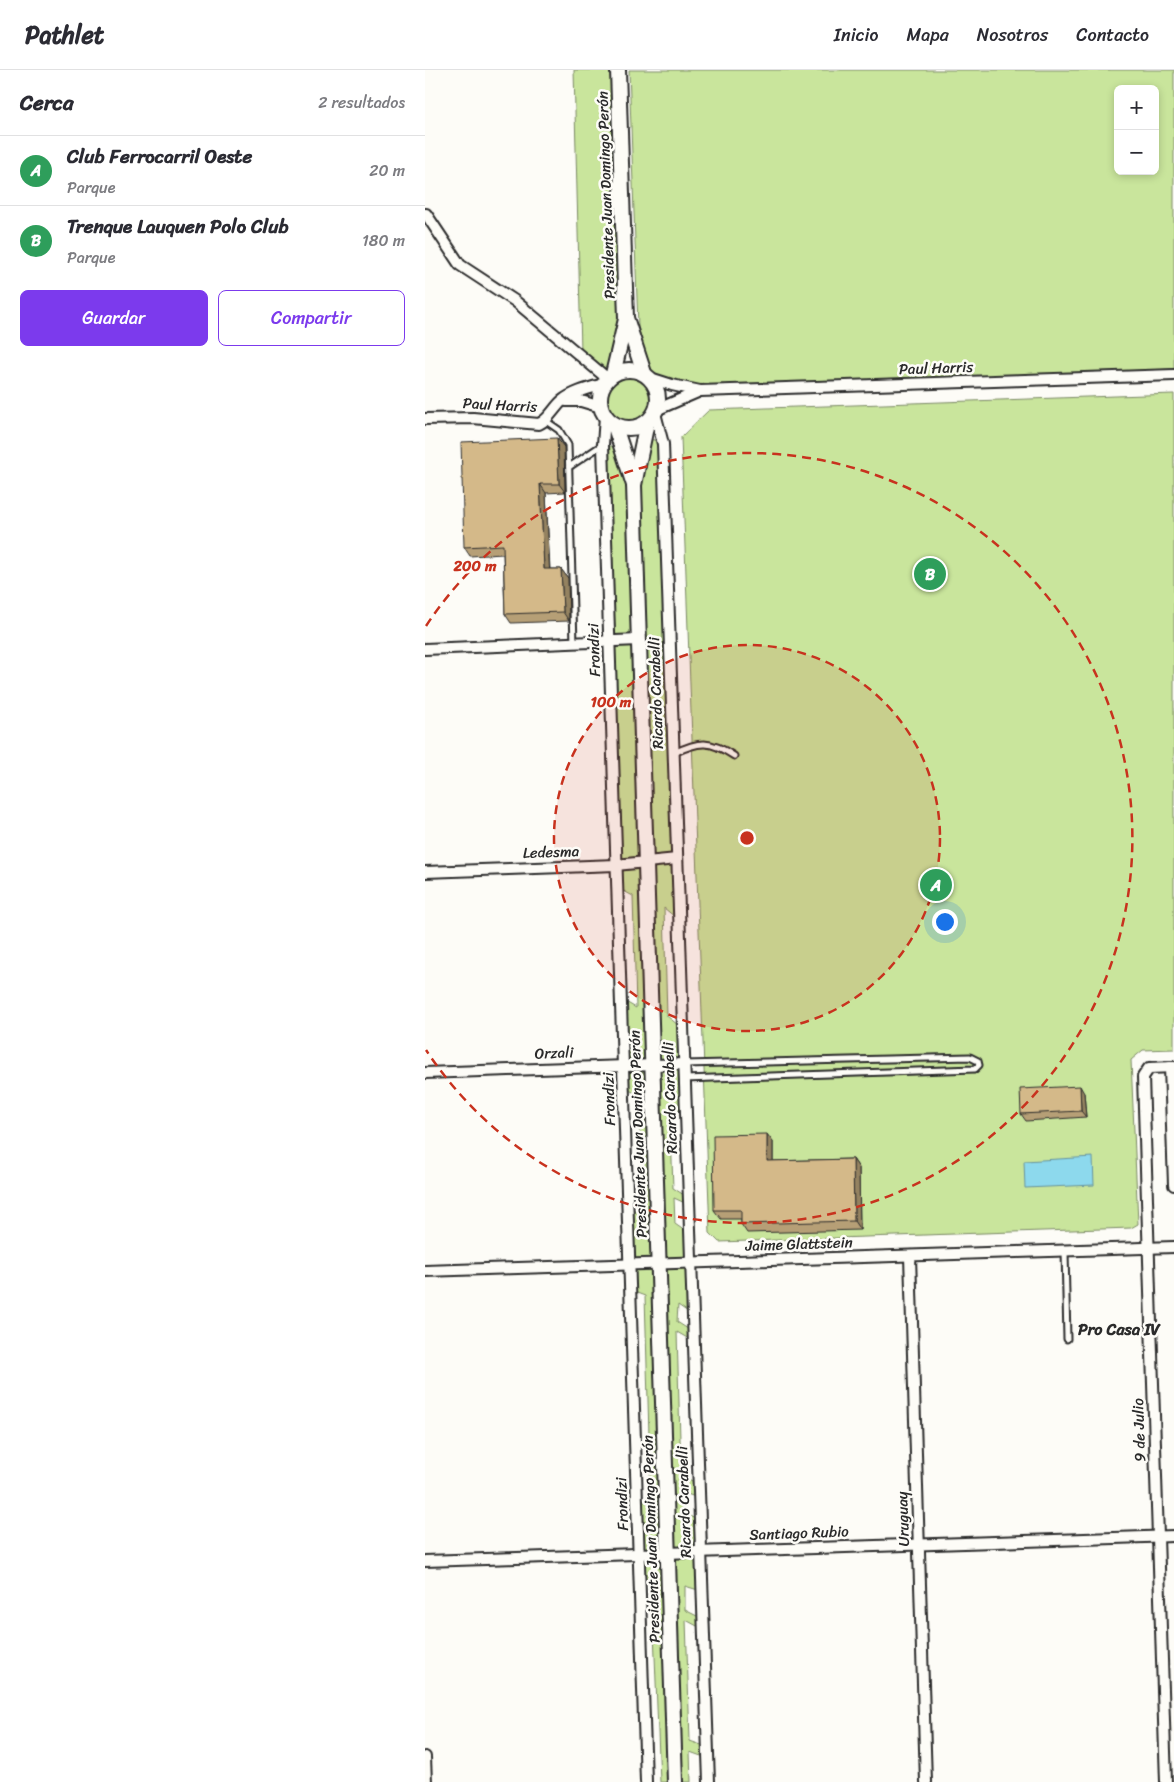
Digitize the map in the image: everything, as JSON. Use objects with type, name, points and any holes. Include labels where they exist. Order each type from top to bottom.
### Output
[{"type":"main road","name":"Presidente Juan Domingo Perón","points":[[618,70],[627,318],[647,376]]},
{"type":"main road","name":"Presidente Juan Domingo Perón","points":[[608,379],[627,318]]},
{"type":"main road","points":[[628,369],[647,376],[658,393],[652,415],[639,426],[631,428],[622,427],[607,416],[600,399],[608,379],[628,369]]},
{"type":"main road","name":"Presidente Juan Domingo Perón","points":[[652,415],[634,486],[675,1782]]},
{"type":"main road","name":"Presidente Juan Domingo Perón","points":[[607,416],[634,486]]},
{"type":"street","points":[[425,214],[427,214],[460,266],[515,301],[608,379]]},
{"type":"street","name":"Paul Harris","points":[[647,376],[672,385],[700,391],[1174,375]]},
{"type":"street","name":"Paul Harris","points":[[425,419],[473,418],[539,424],[546,421],[563,401],[608,379]]},
{"type":"street","name":"Paul Harris","points":[[652,415],[700,391]]},
{"type":"street","points":[[563,401],[581,401],[607,416]]},
{"type":"street","name":"Ricardo Carabelli","points":[[652,415],[663,444],[709,1782]]},
{"type":"street","name":"Frondizi","points":[[607,416],[603,445],[646,1782]]},
{"type":"street","points":[[425,649],[639,640]]},
{"type":"street","name":"Ledesma","points":[[425,872],[616,865],[677,859]]},
{"type":"street","name":"Orzali","points":[[425,1072],[684,1064]]},
{"type":"street","points":[[1172,1067],[1174,1185]]},
{"type":"street","name":"9 de Julio","points":[[1165,1782],[1143,1077],[1149,1068],[1172,1067]]},
{"type":"street","name":"Jaime Glattstein","points":[[425,1271],[1174,1247]]},
{"type":"street","name":"Uruguay","points":[[910,1256],[926,1782]]},
{"type":"street","name":"Santiago Rubio","points":[[425,1561],[1174,1536]]},
{"type":"street","points":[[425,1757],[426,1782]]},
{"type":"lane","points":[[546,421],[559,430],[568,445],[574,644]]},
{"type":"lane","points":[[569,467],[603,445]]},
{"type":"lane","points":[[673,753],[704,743],[727,751],[734,756]]},
{"type":"lane","points":[[684,1064],[970,1057],[978,1061],[979,1065],[975,1069],[684,1079]]},
{"type":"lane","points":[[1065,1251],[1067,1339]]},
{"type":"green space","points":[[574,70],[612,70],[620,321],[607,372],[581,351]]},
{"type":"green space","points":[[629,70],[1174,70],[1174,369],[697,387],[657,376],[650,370],[638,327]]},
{"type":"green space","points":[[624,376],[634,376],[648,386],[652,399],[648,412],[642,418],[634,422],[624,422],[610,412],[606,404],[606,394],[616,380]]},
{"type":"green space","points":[[1174,394],[1174,1049],[1143,1050],[1131,1060],[1138,1224],[1131,1228],[719,1242],[710,1233],[681,437],[709,410]]},
{"type":"green space","points":[[650,439],[658,441],[675,917],[664,908],[667,1016],[678,1025],[681,1112],[670,1105],[673,1188],[684,1195],[685,1203],[674,1198],[675,1224],[685,1231],[688,1312],[678,1305],[677,1322],[688,1329],[689,1339],[677,1332],[681,1475],[694,1482],[695,1497],[682,1492],[683,1512],[695,1519],[698,1590],[685,1586],[685,1610],[699,1617],[699,1627],[686,1620],[690,1741],[704,1746],[704,1757],[690,1752],[691,1782],[681,1782],[640,487]]},
{"type":"green space","points":[[606,446],[615,446],[628,487],[669,1782],[660,1782],[652,1581],[643,1576],[641,1499],[651,1505],[645,1296],[634,1292],[631,1208],[642,1214],[639,1095],[627,1089],[624,1001],[636,1008],[633,896],[620,889]]},
{"type":"water","points":[[1093,1157],[1094,1185],[1025,1188],[1024,1161]]},
{"type":"building","points":[[557,438],[559,484],[540,484],[544,569],[561,569],[563,612],[505,614],[503,545],[464,547],[461,442]]},
{"type":"building","points":[[1080,1086],[1081,1111],[1021,1114],[1020,1089]]},
{"type":"building","points":[[767,1134],[767,1161],[853,1159],[854,1221],[741,1224],[741,1210],[714,1210],[713,1135]]},
{"type":"place","name":"Trenque Lauquen Polo Club","points":[[930,574]]},
{"type":"place","name":"Club Ferrocarril Oeste","points":[[936,885]]},
{"type":"district","name":"Pro Casa IV","points":[[1119,1329]]}]
